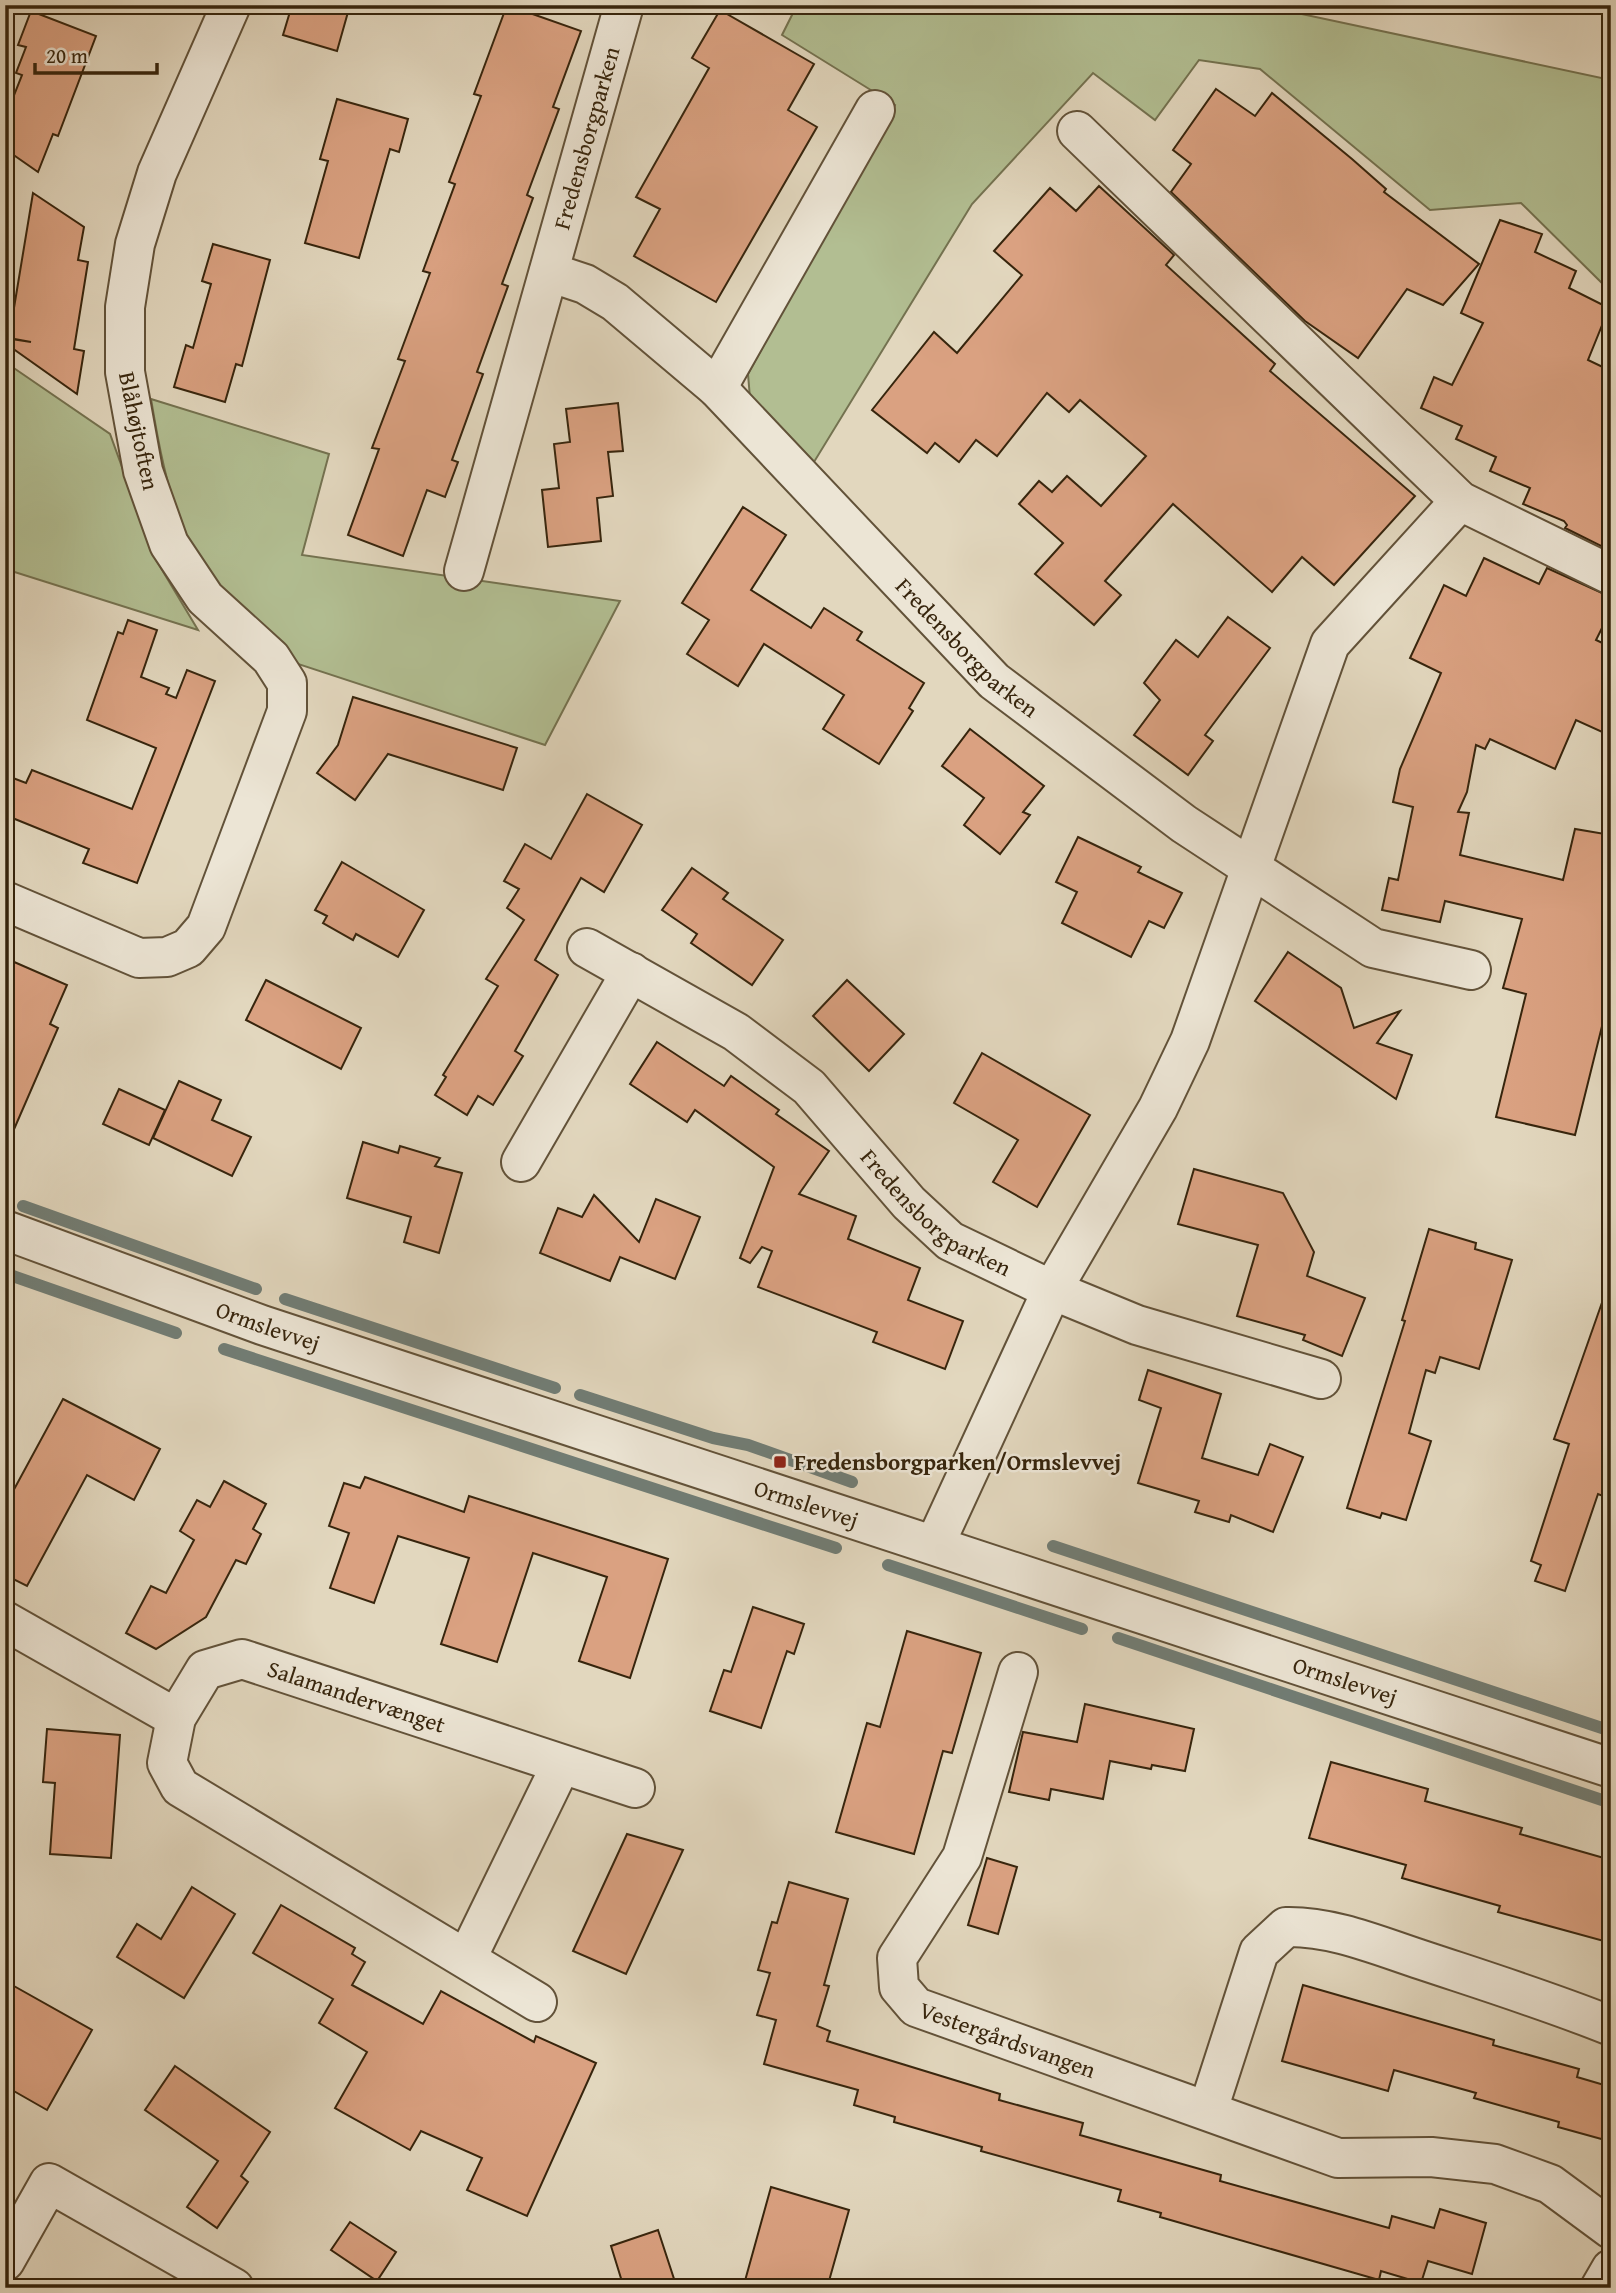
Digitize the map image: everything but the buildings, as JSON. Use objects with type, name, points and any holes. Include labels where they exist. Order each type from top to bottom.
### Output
[{"type":"street","name":"Blåhøjtoften","points":[[5,901],[139,958],[167,957],[188,948],[206,927],[287,711],[286,683],[271,658],[205,598],[169,544],[143,471],[125,372],[125,307],[135,244],[157,173],[231,5]]},
{"type":"street","name":"Fredensborgparken","points":[[464,571],[624,5]]},
{"type":"street","points":[[717,388],[875,110]]},
{"type":"street","points":[[1077,131],[1460,501],[1611,575]]},
{"type":"street","name":"Fredensborgparken","points":[[548,272],[585,284],[615,302],[717,388],[994,681],[1184,824],[1373,948],[1471,970]]},
{"type":"street","points":[[935,1544],[1052,1290],[1158,1108],[1190,1041],[1330,643],[1460,501]]},
{"type":"street","name":"Fredensborgparken","points":[[587,948],[736,1032],[809,1087],[909,1203],[950,1241],[1052,1290],[1137,1325],[1321,1379]]},
{"type":"street","points":[[520,1162],[631,972]]},
{"type":"street","name":"Ormslevvej","points":[[5,1230],[262,1325],[1611,1768]]},
{"type":"street","points":[[5,1621],[176,1718]]},
{"type":"street","name":"Salamandervænget","points":[[537,2002],[180,1787],[167,1763],[176,1718],[205,1670],[242,1659],[635,1788]]},
{"type":"street","name":"Vestergårdsvangen","points":[[1018,1672],[962,1857],[897,1958],[900,1987],[916,2007],[1338,2158],[1431,2157],[1495,2164],[1550,2184],[1611,2229]]},
{"type":"street","points":[[467,1958],[561,1765]]},
{"type":"street","points":[[1208,2110],[1259,1952],[1286,1927],[1308,1927],[1366,1942],[1555,2004],[1611,2026]]},
{"type":"street","points":[[5,2261],[49,2183],[234,2288]]},
{"type":"street","points":[[1600,2288],[1611,2269]]},
{"type":"green space","points":[[797,5],[1259,5],[1611,80],[1611,292],[1521,203],[1430,210],[1260,69],[1199,60],[1155,120],[1093,73],[972,204],[814,462],[750,398],[748,374],[895,105],[782,35]]},
{"type":"green space","points":[[5,362],[110,434],[155,558],[198,630],[5,569]]},
{"type":"green space","points":[[151,399],[329,454],[302,555],[620,601],[545,745],[298,664],[277,638],[227,598],[195,553],[174,504]]},
{"type":"waterway","points":[[23,1206],[256,1289]]},
{"type":"waterway","points":[[10,1275],[176,1333]]},
{"type":"waterway","points":[[285,1299],[555,1388]]},
{"type":"waterway","points":[[224,1349],[836,1548]]},
{"type":"waterway","points":[[580,1395],[713,1438],[748,1445],[852,1482]]},
{"type":"waterway","points":[[1053,1546],[1611,1731]]},
{"type":"waterway","points":[[888,1565],[1082,1629]]},
{"type":"waterway","points":[[1118,1638],[1611,1803]]},
{"type":"place","name":"Fredensborgparken/Ormslevvej","points":[[780,1462]]}]
